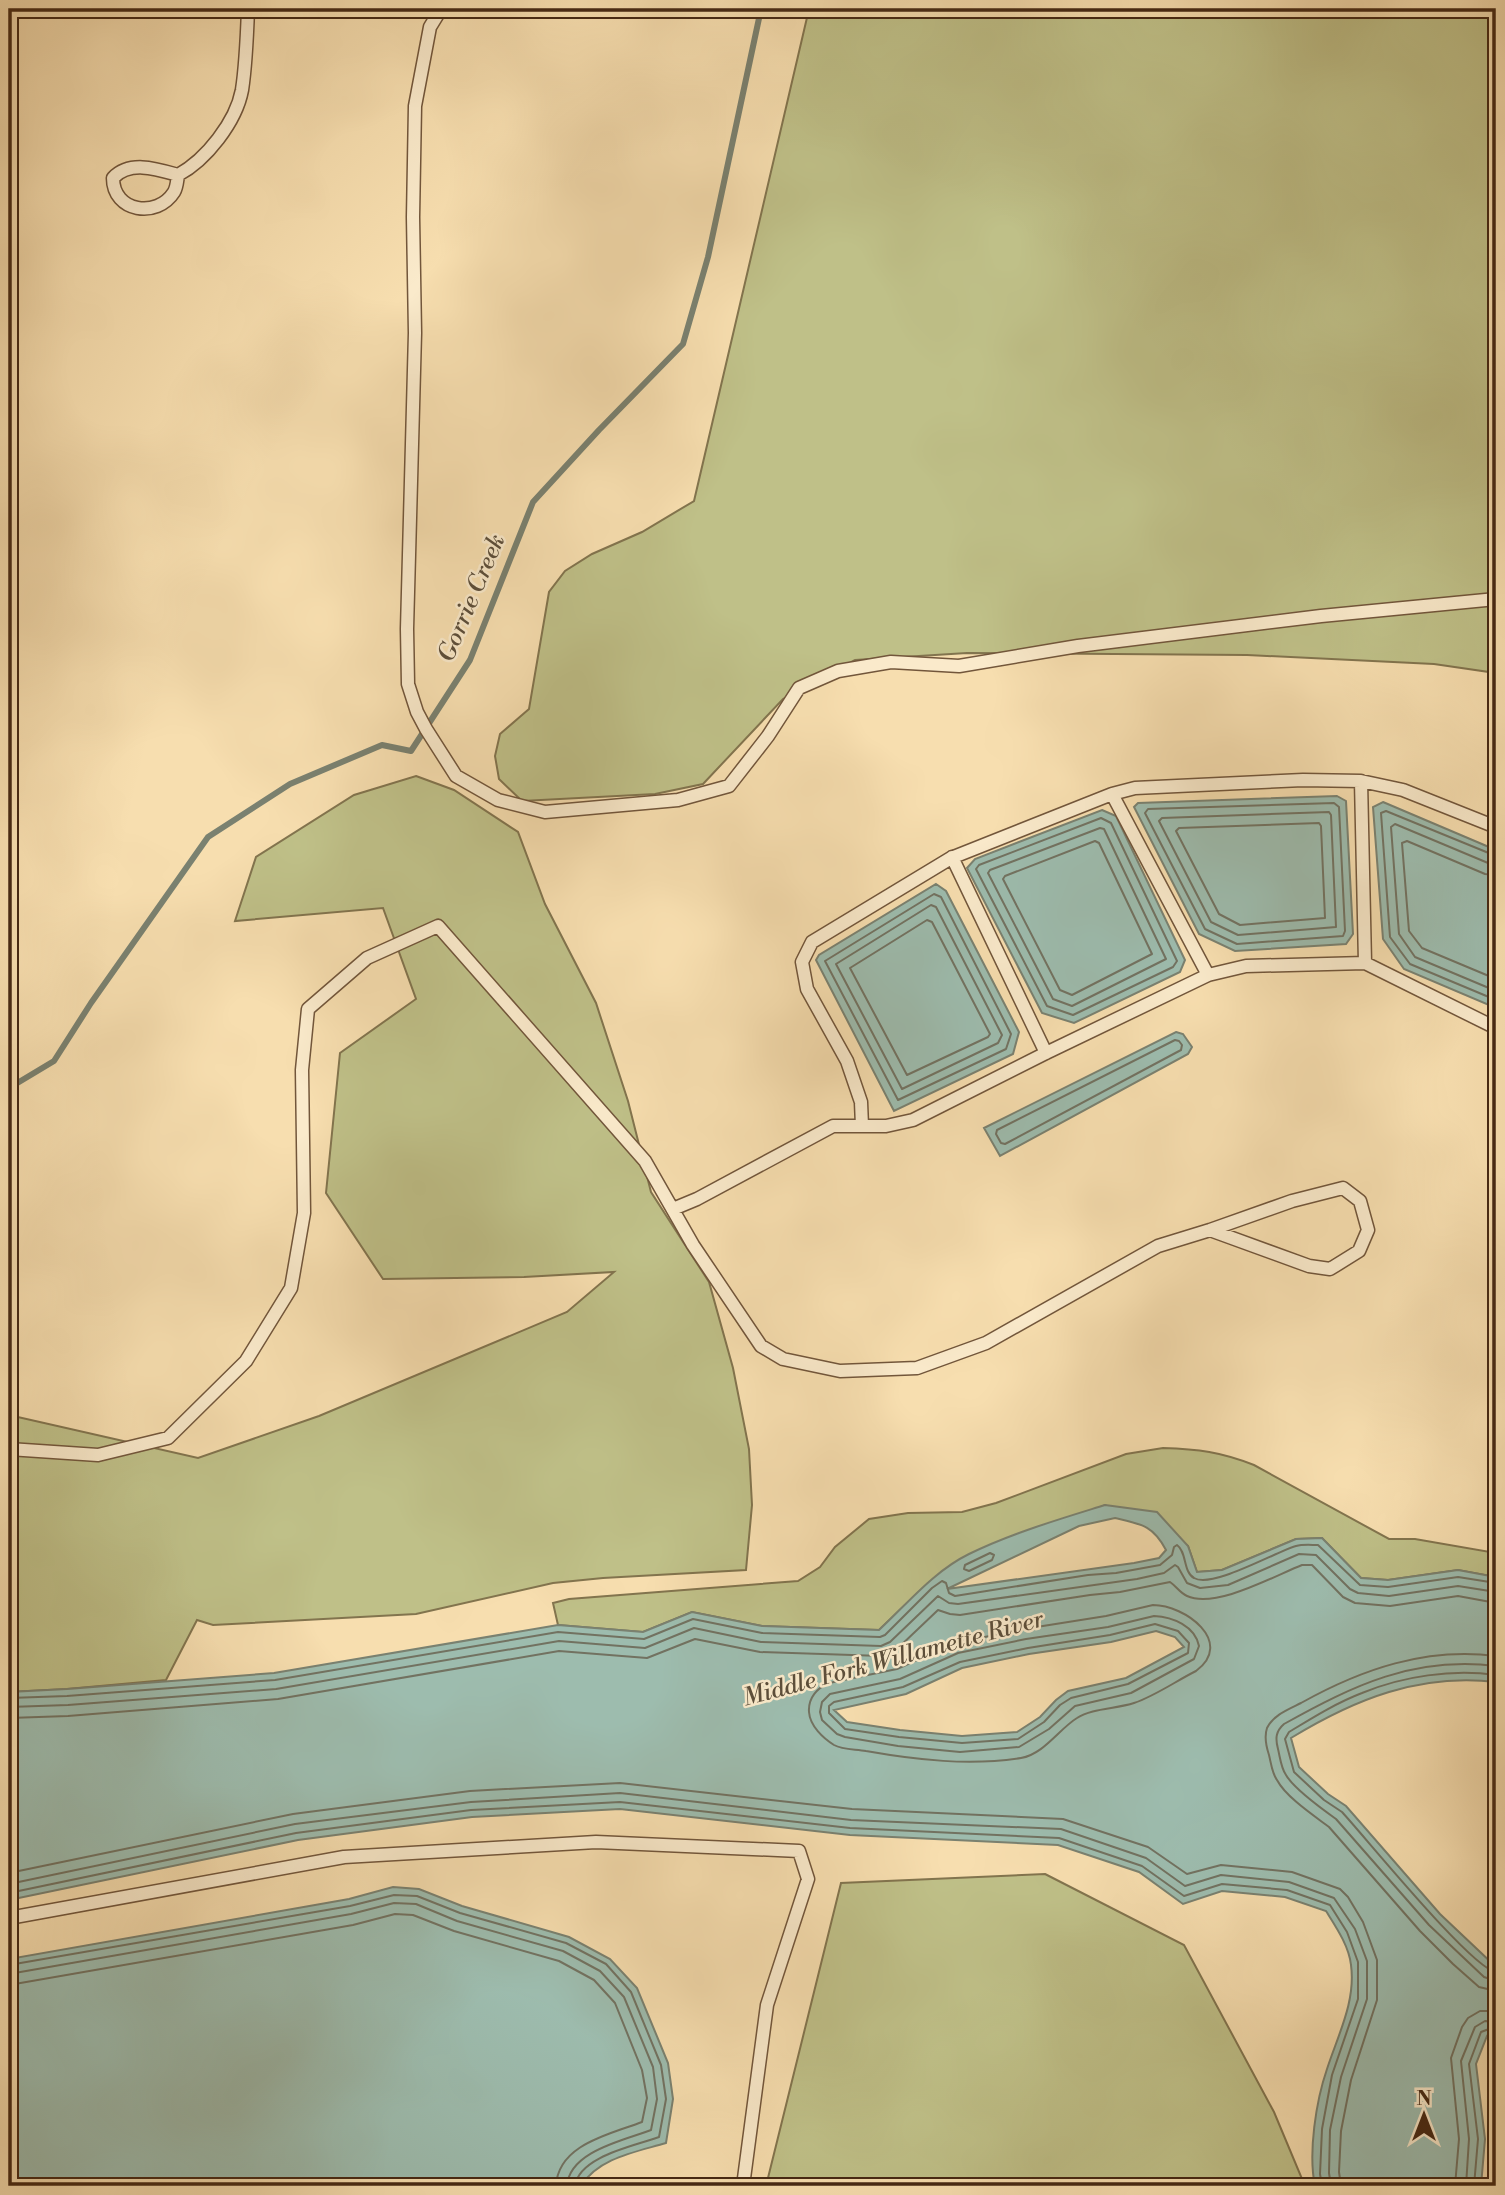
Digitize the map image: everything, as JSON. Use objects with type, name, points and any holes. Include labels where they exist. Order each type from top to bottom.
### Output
[{"type":"lane","points":[[178,175],[176,190],[156,207],[132,207],[122,201],[113,189],[113,178],[120,171],[134,167],[178,175],[188,170],[212,147],[234,113],[242,93],[248,9]]},
{"type":"lane","points":[[441,9],[430,27],[415,106],[415,333],[408,684],[417,712],[456,776],[487,794],[498,800],[545,812],[678,800],[729,786],[768,736],[799,688],[838,671],[891,662],[959,666],[1078,646],[1321,616],[1496,599]]},
{"type":"lane","points":[[862,1126],[861,1102],[847,1061],[807,989],[802,962],[812,942],[952,857],[1112,794],[1135,788],[1303,780],[1361,781],[1404,790],[1496,827]]},
{"type":"lane","points":[[1361,781],[1365,963]]},
{"type":"lane","points":[[1112,794],[1208,975]]},
{"type":"lane","points":[[952,857],[1046,1053]]},
{"type":"lane","points":[[9,1449],[98,1455],[169,1438],[246,1361],[291,1288],[304,1213],[302,1070],[308,1009],[367,958],[438,926],[645,1161],[693,1245],[761,1346],[783,1359],[840,1371],[917,1368],[986,1343],[1158,1246],[1292,1201],[1343,1188],[1360,1201],[1368,1230],[1359,1251],[1330,1269],[1309,1266],[1210,1230]]},
{"type":"lane","points":[[673,1209],[697,1199],[833,1126],[886,1126],[913,1120],[1208,975],[1246,966],[1365,963],[1496,1028]]},
{"type":"lane","points":[[9,1918],[344,1857],[596,1842],[799,1851],[808,1879],[767,2005],[743,2186]]},
{"type":"green space","points":[[809,9],[1496,9],[1496,673],[1434,664],[1247,655],[967,653],[855,660],[783,699],[703,784],[655,794],[522,801],[499,779],[495,756],[500,734],[529,709],[549,592],[565,571],[592,554],[642,532],[694,501]]},
{"type":"green space","points":[[416,776],[454,790],[518,832],[545,904],[596,1003],[628,1101],[651,1192],[709,1282],[733,1368],[749,1449],[752,1505],[746,1570],[553,1583],[416,1614],[213,1625],[197,1620],[166,1680],[9,1692],[9,1415],[198,1458],[319,1416],[567,1312],[614,1272],[524,1277],[383,1279],[326,1193],[340,1053],[416,999],[383,908],[235,921],[256,857],[354,795]]},
{"type":"green space","points":[[1163,1448],[1209,1452],[1254,1465],[1389,1539],[1415,1539],[1496,1553],[1496,1577],[1458,1570],[1388,1580],[1361,1578],[1322,1538],[1296,1539],[1222,1570],[1197,1572],[1188,1546],[1105,1505],[928,1583],[879,1630],[762,1626],[692,1612],[643,1632],[558,1625],[553,1603],[569,1599],[798,1581],[820,1567],[835,1547],[869,1519],[908,1513],[962,1512],[996,1503],[1126,1454]]},
{"type":"green space","points":[[1045,1874],[1184,1945],[1274,2112],[1305,2186],[766,2186],[841,1883]]},
{"type":"water","points":[[1337,796],[1346,801],[1353,934],[1346,944],[1235,951],[1199,934],[1134,807],[1138,803]]},
{"type":"water","points":[[1383,802],[1496,850],[1496,1008],[1404,969],[1383,939],[1373,807]]},
{"type":"water","points":[[1102,810],[1116,816],[1185,960],[1180,972],[1074,1023],[1042,1013],[967,868],[975,859]]},
{"type":"water","points":[[936,884],[946,891],[1019,1032],[1013,1054],[894,1111],[816,960],[819,955]]},
{"type":"water","points":[[1176,1032],[1183,1034],[1192,1047],[1188,1054],[1000,1156],[984,1128]]},
{"type":"water","name":"Middle Fork Willamette River","points":[[1105,1505],[1157,1512],[1188,1546],[1197,1572],[1222,1570],[1296,1539],[1322,1538],[1361,1578],[1388,1580],[1458,1570],[1496,1577],[1496,1682],[1441,1681],[1389,1692],[1339,1712],[1291,1738],[1299,1767],[1328,1794],[1346,1806],[1440,1914],[1496,1967],[1496,2042],[1487,2036],[1476,2064],[1485,2139],[1481,2186],[1315,2186],[1312,2158],[1317,2111],[1323,2082],[1349,2005],[1352,1978],[1348,1951],[1326,1911],[1285,1897],[1222,1891],[1183,1904],[1139,1872],[1058,1845],[850,1835],[620,1809],[472,1817],[298,1840],[9,1900],[9,1692],[274,1673],[558,1625],[643,1632],[692,1612],[762,1626],[879,1630],[921,1589],[956,1561],[1002,1539]],"holes":[[[1115,1518],[1151,1530],[1166,1550],[1159,1558],[1134,1563],[947,1589],[1079,1526]],[[1156,1631],[1175,1637],[1184,1647],[1126,1678],[1068,1691],[1040,1717],[1017,1732],[962,1736],[900,1730],[847,1722],[834,1710],[906,1694],[962,1668],[1029,1654],[1111,1642]]]},
{"type":"water","points":[[393,1887],[419,1889],[462,1906],[569,1937],[610,1959],[637,1988],[668,2063],[673,2099],[666,2143],[607,2162],[588,2176],[581,2186],[9,2186],[9,1959],[349,1899]]},
{"type":"waterway","name":"Gorrie Creek","points":[[9,1088],[54,1061],[91,1003],[208,837],[290,784],[382,745],[411,751],[470,660],[533,502],[683,344],[708,257],[761,9]]}]
